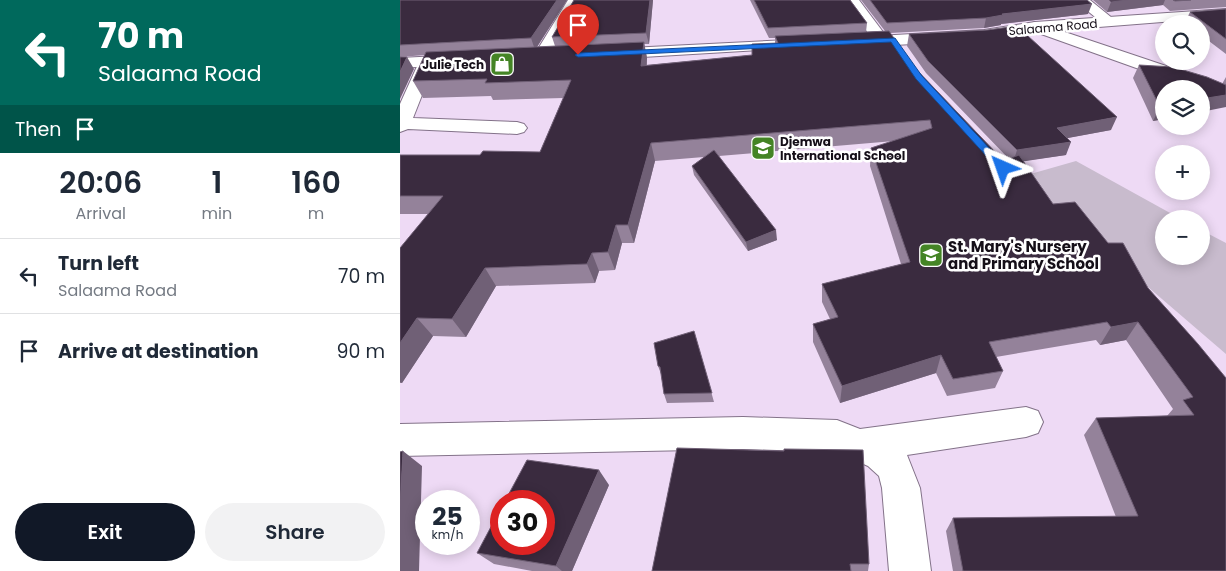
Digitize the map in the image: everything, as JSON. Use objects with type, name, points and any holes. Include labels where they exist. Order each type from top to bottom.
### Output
[{"type":"street","points":[[541,57],[575,0]]},
{"type":"street","points":[[852,0],[892,45]]},
{"type":"street","points":[[1081,0],[1110,22]]},
{"type":"street","name":"Salaama Road","points":[[841,42],[892,45],[984,35],[1035,27],[1226,13]]},
{"type":"street","points":[[1035,27],[1167,72],[1226,95]]},
{"type":"street","points":[[589,55],[803,44]]},
{"type":"street","points":[[522,58],[560,56]]},
{"type":"street","points":[[400,63],[475,60]]},
{"type":"street","points":[[427,62],[401,125],[517,128]]},
{"type":"street","points":[[861,445],[1026,422]]},
{"type":"street","points":[[400,440],[743,433],[837,436],[880,454],[894,466],[901,488],[910,571]]},
{"type":"shaded area","points":[[1076,161],[1165,210],[1155,210],[1155,265],[1210,265],[1210,235],[1226,243],[1226,354],[1020,177]]},
{"type":"building","points":[[400,0],[557,0],[531,38],[400,45]]},
{"type":"building","points":[[574,0],[650,0],[646,33],[552,37]]},
{"type":"building","points":[[754,0],[850,0],[867,23],[768,28]]},
{"type":"building","points":[[870,0],[1087,0],[1092,4],[1002,14],[986,18],[887,23]]},
{"type":"building","points":[[1109,0],[1128,0],[1111,2]]},
{"type":"building","points":[[1226,9],[1226,39],[1210,27],[1210,15],[1194,15],[1190,12]]},
{"type":"building","points":[[1017,26],[1117,117],[1057,128],[1071,142],[1017,150],[928,61],[909,34],[987,30]]},
{"type":"building","points":[[889,31],[914,67],[999,156],[1009,159],[1019,155],[1053,204],[1075,202],[1108,243],[1123,243],[1148,288],[1226,378],[1226,571],[963,571],[953,518],[1138,516],[1096,418],[1194,415],[1183,400],[1193,397],[1138,322],[1111,327],[1107,322],[989,342],[1003,371],[953,379],[941,355],[842,386],[813,324],[838,317],[822,284],[910,262],[871,148],[932,128],[930,120],[651,143],[628,225],[616,225],[608,252],[592,253],[587,264],[485,268],[452,319],[417,318],[400,343],[400,248],[443,196],[400,196],[400,155],[480,155],[483,151],[540,152],[571,80],[485,83],[487,79],[413,81],[426,52],[644,42],[641,66],[752,55],[752,44],[778,43],[775,36]]},
{"type":"building","points":[[400,57],[407,57],[400,72]]},
{"type":"building","points":[[1139,65],[1155,66],[1155,70],[1183,70],[1226,85],[1226,95],[1210,98],[1210,80],[1155,80],[1155,97]]},
{"type":"building","points":[[714,150],[776,230],[746,242],[692,166]]},
{"type":"building","points":[[694,331],[712,393],[664,394],[654,343]]},
{"type":"building","points":[[677,448],[784,451],[784,449],[863,450],[869,564],[850,564],[851,571],[652,571]]},
{"type":"building","points":[[403,451],[400,509],[400,452]]},
{"type":"building","points":[[527,460],[599,470],[556,566],[480,553],[480,547],[490,529],[490,555],[555,555],[555,490],[511,490]]},
{"type":"place","name":"Julie Tech","points":[[502,64]]},
{"type":"place","name":"Djemwa International School","points":[[763,148]]},
{"type":"place","name":"St. Mary's Nursery and Primary School","points":[[931,255]]},
{"type":"route","points":[[578,55],[893,40],[919,78],[1003,168]]}]
